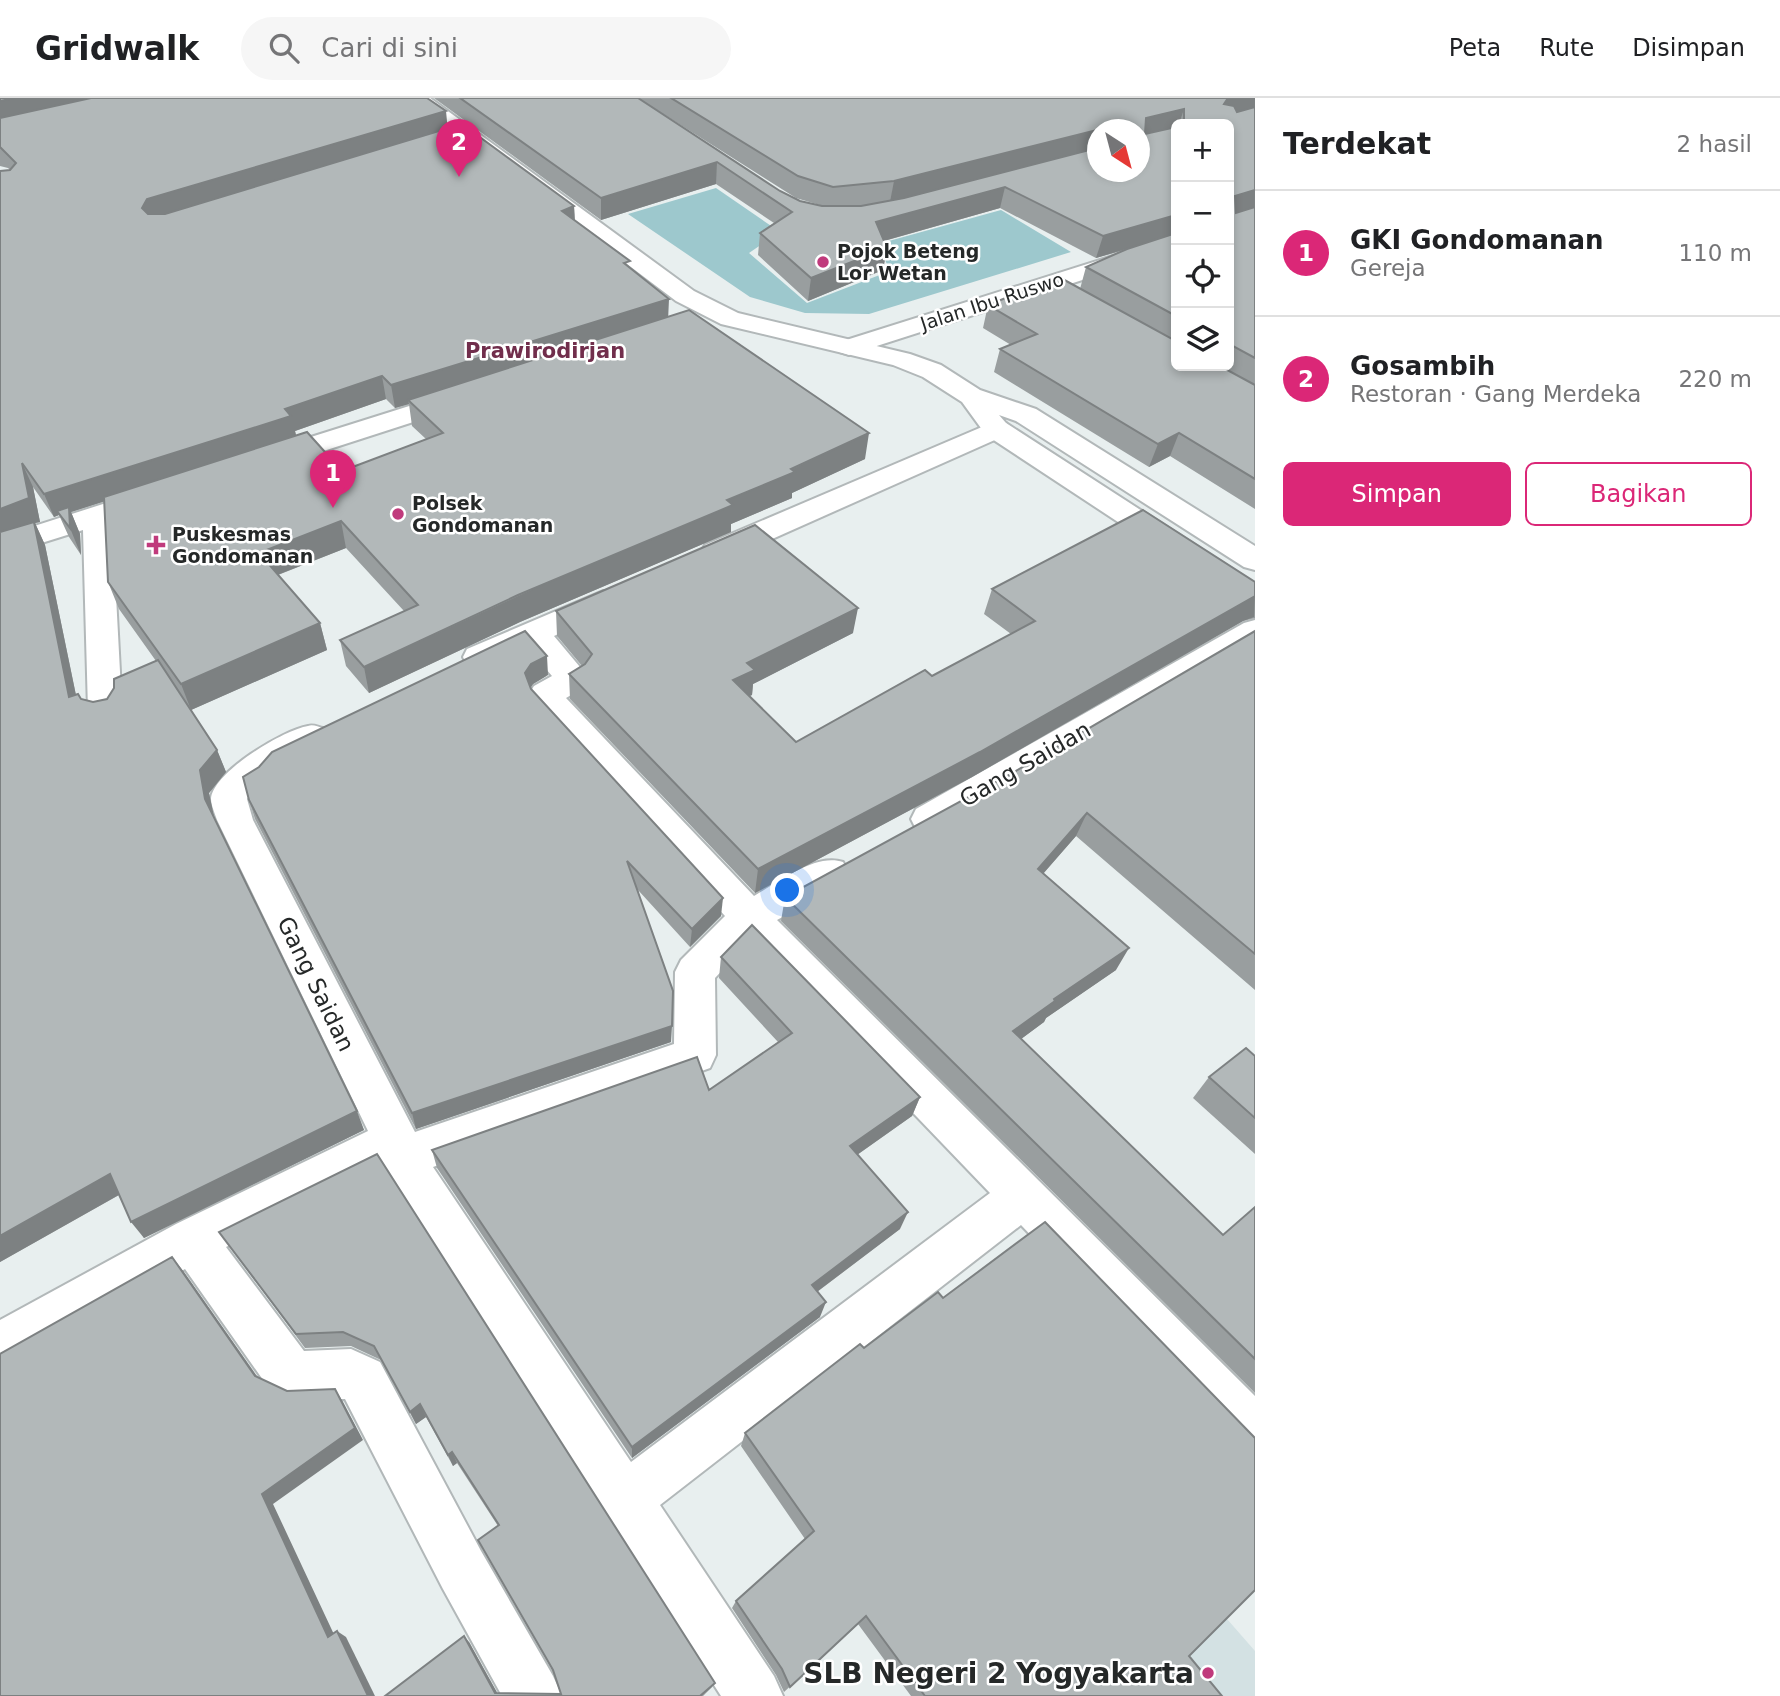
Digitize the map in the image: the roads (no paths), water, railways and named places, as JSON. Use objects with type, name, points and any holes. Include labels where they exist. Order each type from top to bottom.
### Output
[{"type":"street","points":[[417,98],[685,296],[718,314],[917,364],[971,396],[1026,415],[1255,560]]},
{"type":"street","points":[[442,142],[467,135]]},
{"type":"street","name":"Jalan Ibu Ruswo","points":[[849,347],[1171,245]]},
{"type":"street","points":[[1046,283],[1082,303]]},
{"type":"street","points":[[692,323],[718,314]]},
{"type":"street","points":[[242,468],[480,391]]},
{"type":"street","points":[[971,396],[996,429],[1255,598]]},
{"type":"street","points":[[685,566],[996,429]]},
{"type":"street","points":[[0,547],[176,490]]},
{"type":"street","points":[[97,515],[105,710]]},
{"type":"street","points":[[458,668],[532,632],[634,588]]},
{"type":"street","name":"Gang Saidan","points":[[903,833],[1255,631]]},
{"type":"street","points":[[532,632],[573,679],[546,694],[547,698],[749,918],[1255,1432]]},
{"type":"street","name":"Gang Saidan","points":[[334,726],[265,760],[251,775],[233,787],[229,794],[235,820],[404,1158],[754,1696]]},
{"type":"street","points":[[0,1347],[192,1240],[404,1158],[695,1055],[695,972],[749,918],[856,859]]},
{"type":"street","points":[[625,1499],[1023,1196]]},
{"type":"street","points":[[192,1240],[286,1369],[306,1377],[351,1374],[362,1380],[382,1412],[462,1570],[533,1696]]},
{"type":"place","name":"Gosambih","points":[[459,177]]},
{"type":"place","name":"Pojok Beteng Lor Wetan","points":[[823,262]]},
{"type":"place","name":"GKI Gondomanan","points":[[333,508]]},
{"type":"place","name":"Polsek Gondomanan","points":[[398,514]]},
{"type":"place","name":"Puskesmas Gondomanan","points":[[156,545]]},
{"type":"place","name":"SLB Negeri 2 Yogyakarta","points":[[1208,1673]]},
{"type":"district","name":"Prawirodirjan","points":[[545,351]]}]
